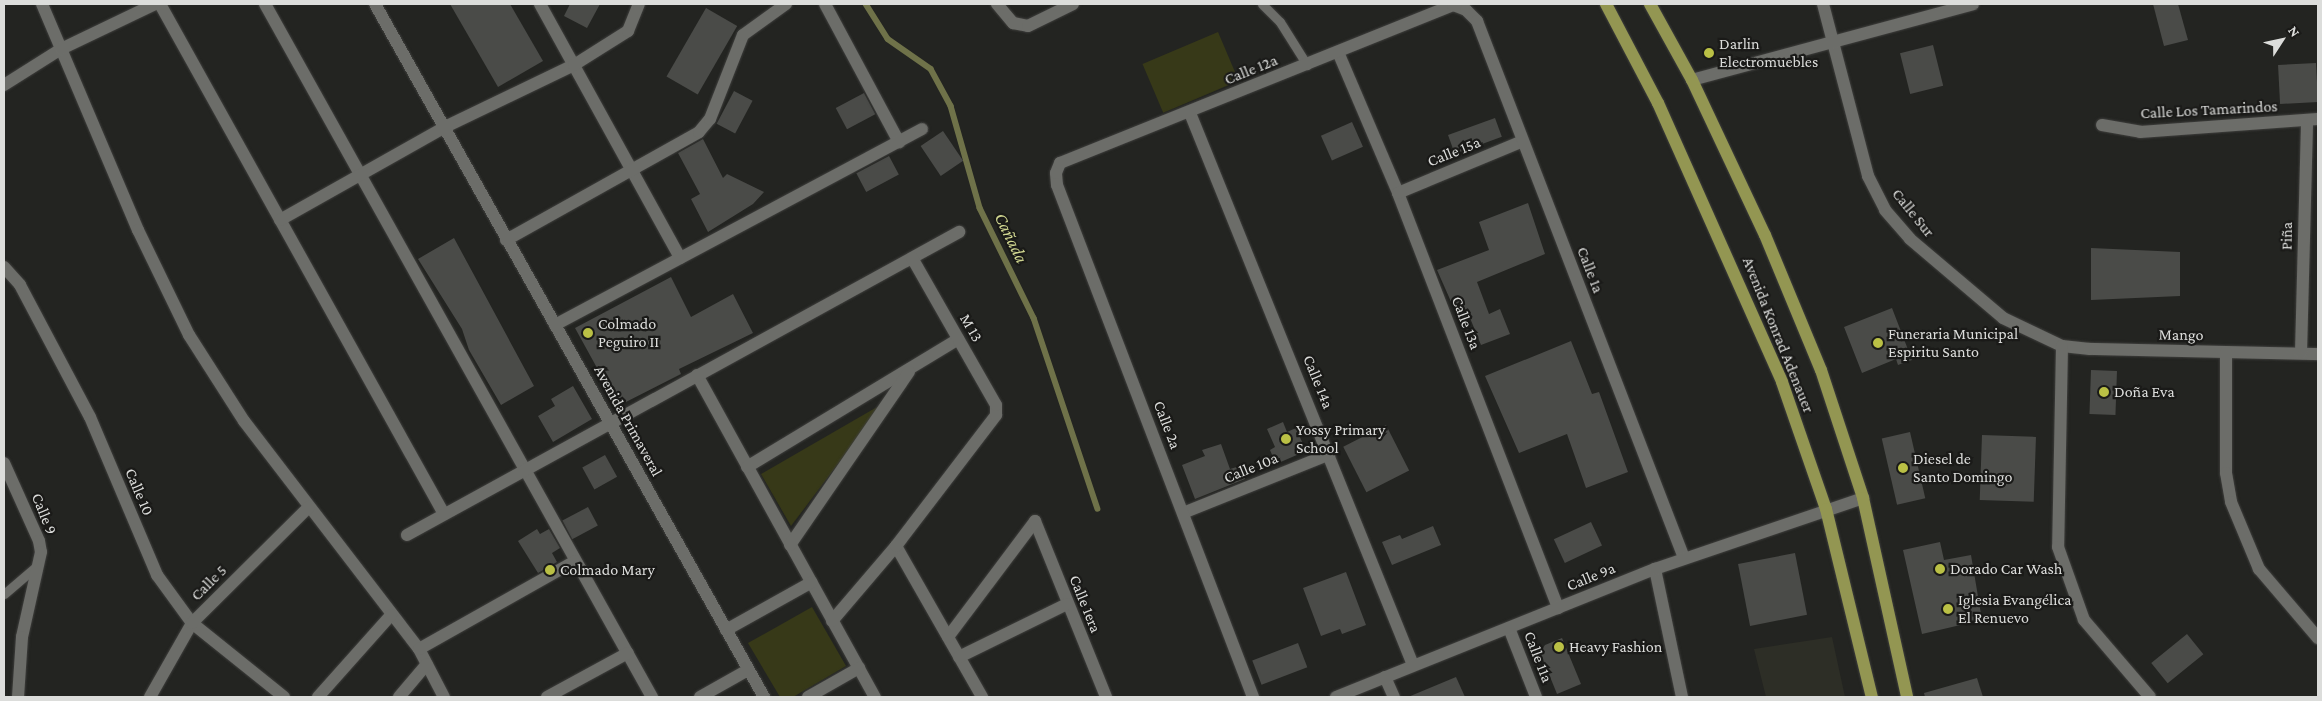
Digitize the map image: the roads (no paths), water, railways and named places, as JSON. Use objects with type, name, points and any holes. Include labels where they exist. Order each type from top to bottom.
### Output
[{"type":"main road","name":"Avenida Konrad Adenauer","points":[[1606,4],[1658,102],[1727,253],[1782,382],[1826,509],[1872,697]]},
{"type":"main road","name":"Avenida Konrad Adenauer","points":[[1650,4],[1692,80],[1765,235],[1821,370],[1863,498],[1906,697]]},
{"type":"street","points":[[42,4],[138,230],[189,335],[244,421],[391,615],[419,649],[444,697]]},
{"type":"street","points":[[4,86],[61,50],[155,4]]},
{"type":"street","points":[[160,4],[444,514]]},
{"type":"street","points":[[265,4],[358,174],[652,697]]},
{"type":"street","name":"Avenida Primaveral","points":[[375,4],[764,697]]},
{"type":"street","points":[[280,220],[358,174],[445,127],[574,65],[628,31],[639,4]]},
{"type":"street","points":[[506,240],[699,132],[710,120],[743,35],[786,4]]},
{"type":"street","points":[[825,4],[899,142]]},
{"type":"street","points":[[997,4],[1013,23],[1028,26],[1073,4]]},
{"type":"street","name":"Calle Sur","points":[[1824,4],[1868,176],[1885,210],[1910,239],[2003,318],[2062,346]]},
{"type":"street","points":[[1692,80],[1973,4]]},
{"type":"street","points":[[542,5],[630,171],[680,258]]},
{"type":"street","name":"Calle 12a","points":[[1060,163],[1190,113],[1453,5]]},
{"type":"street","name":"Calle 1a","points":[[1453,5],[1466,10],[1477,21],[1684,558]]},
{"type":"street","name":"Calle 13a","points":[[1338,52],[1398,192],[1558,608]]},
{"type":"street","name":"Calle 14a","points":[[1190,113],[1330,454],[1413,665]]},
{"type":"street","name":"Calle Los Tamarindos","points":[[2102,125],[2140,132],[2312,120]]},
{"type":"street","name":"Piña","points":[[2301,354],[2312,120]]},
{"type":"street","points":[[555,325],[922,129]]},
{"type":"street","name":"Calle 15a","points":[[1398,192],[1523,141]]},
{"type":"street","name":"Calle 2a","points":[[1060,163],[1057,185],[1253,697]]},
{"type":"street","points":[[407,535],[959,232]]},
{"type":"street","name":"M 13","points":[[896,546],[996,415],[996,405],[912,258]]},
{"type":"street","name":"Calle 10","points":[[4,267],[20,285],[90,417],[157,575],[192,623],[284,697]]},
{"type":"street","points":[[747,467],[958,339]]},
{"type":"street","points":[[2062,346],[2058,547],[2084,620],[2150,697]]},
{"type":"street","name":"Mango","points":[[2062,346],[2318,354]]},
{"type":"street","points":[[2226,352],[2226,473],[2231,502],[2259,569],[2318,638]]},
{"type":"street","points":[[790,545],[912,368]]},
{"type":"street","points":[[697,375],[875,697]]},
{"type":"street","name":"Calle 10a","points":[[1183,513],[1330,454]]},
{"type":"street","name":"Calle 9","points":[[4,463],[39,541],[40,564],[22,637],[18,697]]},
{"type":"street","name":"Calle 9a","points":[[1336,697],[1684,558],[1863,498]]},
{"type":"street","name":"Calle 5","points":[[150,697],[192,623],[309,507]]},
{"type":"street","name":"Calle 1era","points":[[948,637],[1032,522],[1037,522],[1067,604],[1106,697]]},
{"type":"street","points":[[832,621],[896,546],[982,697]]},
{"type":"street","points":[[419,649],[575,561]]},
{"type":"street","points":[[1655,569],[1682,697]]},
{"type":"street","points":[[726,630],[812,582]]},
{"type":"street","points":[[959,657],[1067,604]]},
{"type":"street","points":[[318,697],[391,615]]},
{"type":"street","name":"Calle 11a","points":[[1509,628],[1536,697]]},
{"type":"street","points":[[547,697],[628,653]]},
{"type":"street","points":[[399,697],[427,664]]},
{"type":"street","points":[[808,697],[859,668]]},
{"type":"street","points":[[700,697],[748,670]]},
{"type":"street","points":[[1385,676],[1394,697]]},
{"type":"lane","points":[[1262,4],[1280,22],[1307,65]]},
{"type":"lane","points":[[4,594],[40,564]]},
{"type":"waterway","name":"Cañada","points":[[866,4],[888,39],[931,69],[951,106],[980,208],[1034,318],[1098,509]]},
{"type":"place","name":"Darlin Electromuebles","points":[[1709,53]]},
{"type":"place","name":"Colmado Peguiro II","points":[[588,333]]},
{"type":"place","name":"Funeraria Municipal Espiritu Santo","points":[[1878,343]]},
{"type":"place","name":"Doña Eva","points":[[2104,392]]},
{"type":"place","name":"Yossy Primary School","points":[[1286,439]]},
{"type":"place","name":"Diesel de Santo Domingo","points":[[1903,468]]},
{"type":"place","name":"Dorado Car Wash","points":[[1940,569]]},
{"type":"place","name":"Colmado Mary","points":[[550,570]]},
{"type":"place","name":"Iglesia Evangélica El Renuevo","points":[[1948,609]]},
{"type":"place","name":"Heavy Fashion","points":[[1559,647]]}]
